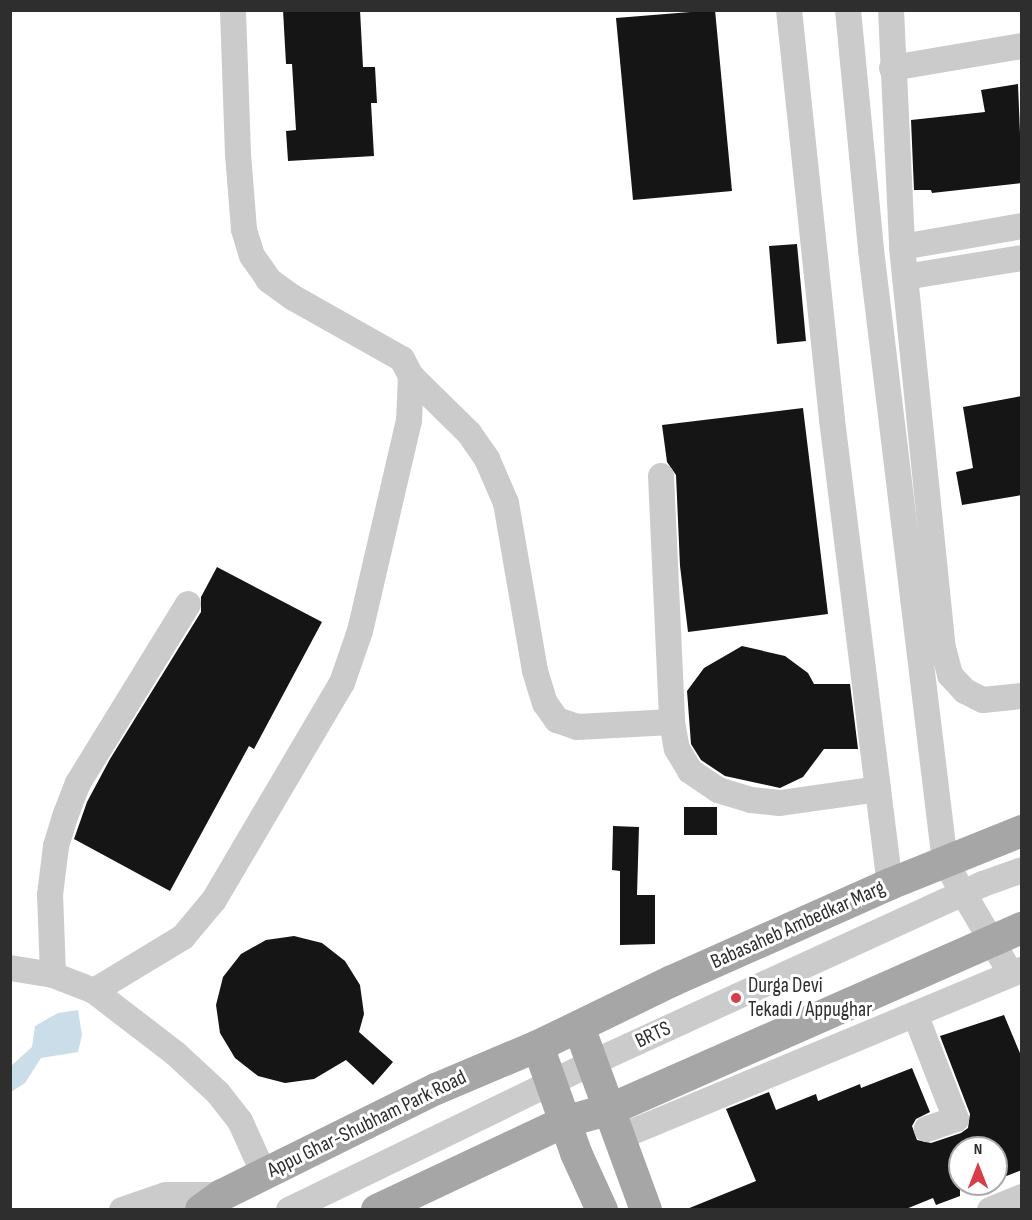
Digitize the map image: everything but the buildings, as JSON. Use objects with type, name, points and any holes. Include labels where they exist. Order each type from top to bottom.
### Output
[{"type":"main road","name":"Babasaheb Ambedkar Marg","points":[[538,1046],[664,985],[890,884],[1022,831]]},
{"type":"main road","points":[[576,1153],[616,1123],[1007,933]]},
{"type":"main road","points":[[579,1027],[594,1062],[646,1209]]},
{"type":"main road","points":[[538,1046],[576,1153],[602,1209]]},
{"type":"main road","name":"Appu Ghar-Shubham Park Road","points":[[211,1202],[436,1089],[538,1046]]},
{"type":"main road","points":[[377,1209],[564,1122],[616,1123]]},
{"type":"street","points":[[233,10],[238,154],[244,228],[252,256],[269,280],[292,297],[402,359],[411,375],[469,433],[487,459],[506,503],[535,671],[545,703],[557,720],[577,727],[672,722]]},
{"type":"street","points":[[789,10],[832,420],[890,884]]},
{"type":"street","points":[[616,1123],[915,1014],[1016,972],[1007,933],[966,892],[945,862],[871,250],[848,10]]},
{"type":"street","points":[[891,10],[902,247],[943,648],[950,675],[965,691],[983,700],[1022,696]]},
{"type":"street","points":[[892,68],[1022,46]]},
{"type":"street","points":[[902,247],[1022,226]]},
{"type":"street","points":[[905,277],[1022,258]]},
{"type":"street","points":[[94,991],[183,938],[214,900],[342,682],[360,631],[404,449],[411,375]]},
{"type":"street","points":[[661,476],[672,722],[677,749],[690,771],[718,790],[751,801],[780,803],[878,789]]},
{"type":"street","points":[[53,975],[50,895],[57,846],[66,814],[78,783],[188,604]]},
{"type":"street","name":"BRTS","points":[[289,1209],[594,1062],[966,892],[1022,870]]},
{"type":"street","points":[[10,968],[53,975],[94,991],[176,1054],[218,1093],[240,1121],[264,1174]]},
{"type":"street","points":[[915,1014],[956,1119],[927,1130]]},
{"type":"street","points":[[122,1209],[166,1195],[211,1202]]},
{"type":"street","points":[[990,1209],[1022,1197]]},
{"type":"water","points":[[78,1010],[82,1035],[78,1052],[41,1058],[25,1083],[11,1092],[11,1066],[32,1047],[35,1026],[58,1013]]},
{"type":"place","name":"Durga Devi Tekadi / Appughar","points":[[736,998]]}]
